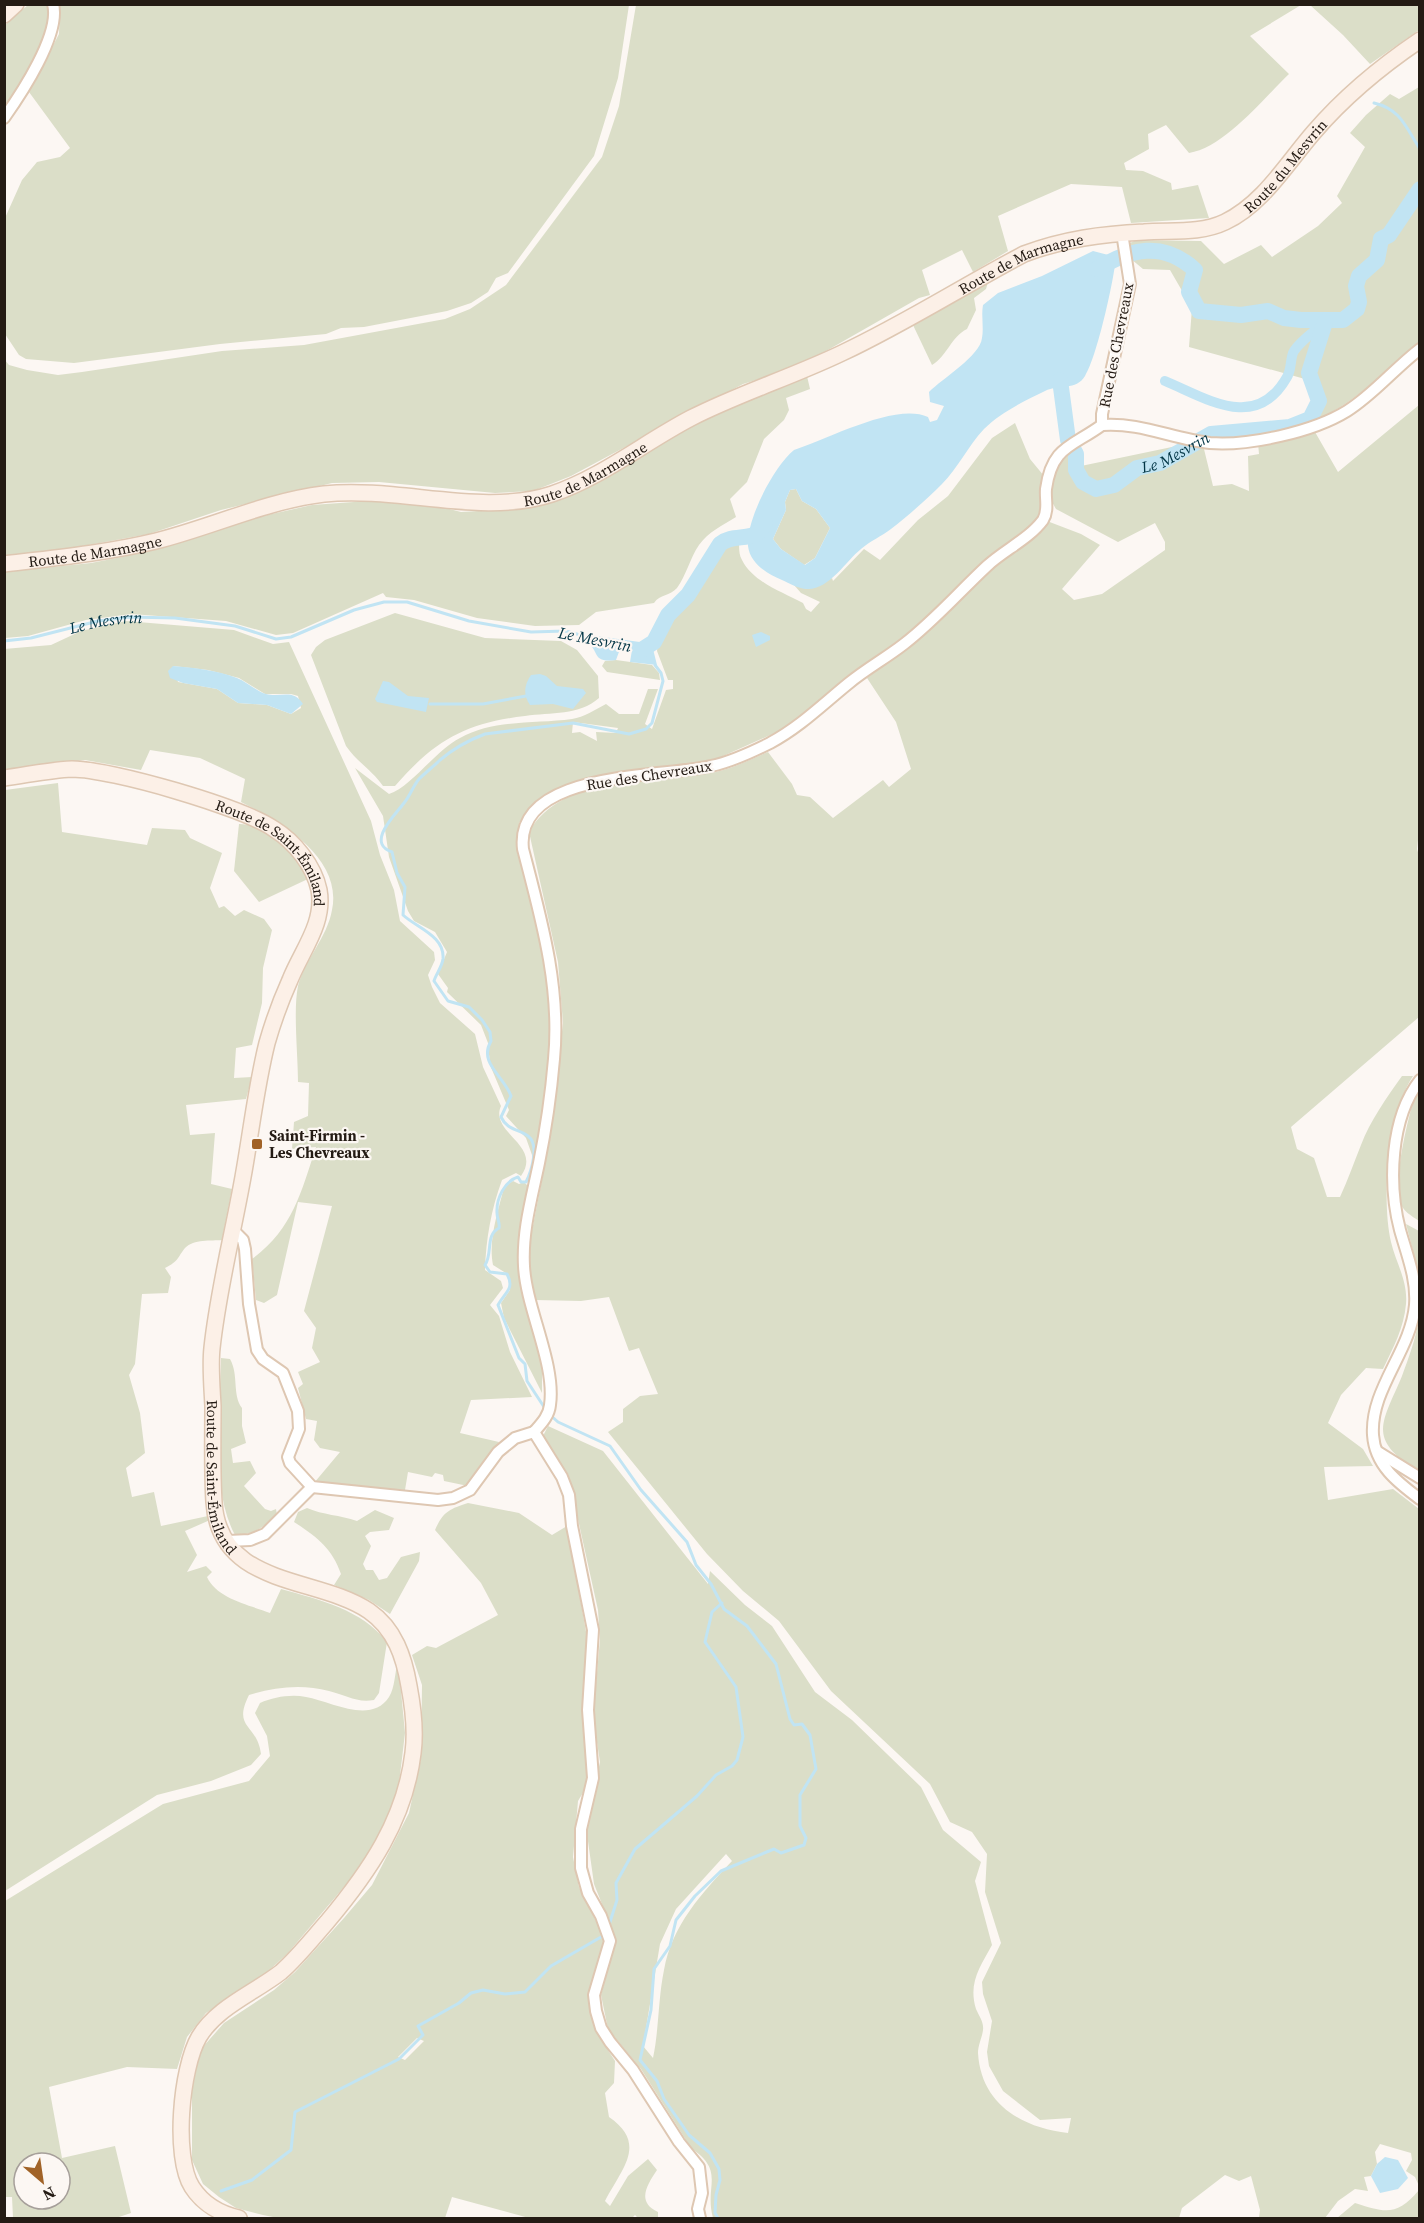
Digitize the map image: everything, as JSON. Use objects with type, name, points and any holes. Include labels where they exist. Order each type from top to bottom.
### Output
[{"type":"main road","points":[[4,15],[16,4]]},
{"type":"main road","name":"Route du Mesvrin","points":[[1123,239],[1209,228],[1237,215],[1252,204],[1342,100],[1381,66],[1419,40]]},
{"type":"main road","name":"Route de Marmagne","points":[[4,564],[127,547],[190,531],[266,506],[325,494],[394,494],[495,503],[534,499],[554,494],[595,474],[691,418],[845,352],[1024,254],[1055,242],[1091,235],[1123,239]]},
{"type":"main road","name":"Route de Saint-Émiland","points":[[4,778],[75,769],[129,779],[204,801],[271,826],[300,852],[317,883],[320,906],[311,937],[291,976],[267,1046],[212,1349],[214,1509],[228,1541],[236,1552],[268,1575],[350,1601],[368,1610],[380,1620],[396,1641],[404,1662],[414,1727],[414,1752],[399,1813],[376,1859],[358,1886],[284,1969],[208,2023],[188,2058],[182,2120],[184,2168],[189,2183],[200,2198],[213,2208],[239,2218]]},
{"type":"street","points":[[4,118],[43,52],[53,24],[52,4]]},
{"type":"street","name":"Rue des Chevreaux","points":[[534,1432],[547,1413],[548,1375],[525,1283],[526,1222],[539,1160],[556,1031],[547,943],[523,849],[522,838],[526,820],[542,804],[579,786],[602,780],[712,766],[753,751],[796,727],[848,683],[906,643],[989,565],[1034,530],[1047,510],[1046,490],[1051,468],[1057,455],[1064,448],[1102,425],[1102,414],[1130,284],[1123,239]]},
{"type":"street","points":[[1102,425],[1124,424],[1209,443],[1272,437],[1330,421],[1349,410],[1419,349]]},
{"type":"street","points":[[1419,1080],[1402,1111],[1394,1167],[1399,1228],[1414,1281],[1415,1305],[1408,1335],[1377,1407],[1373,1435],[1383,1466],[1394,1480],[1419,1499]]},
{"type":"street","points":[[233,1230],[243,1240],[248,1262],[249,1304],[257,1350],[263,1359],[283,1372],[298,1411],[299,1429],[288,1457],[290,1463],[312,1487],[438,1500],[453,1498],[470,1491],[498,1452],[515,1438],[534,1432],[562,1477],[569,1495],[572,1526],[593,1630],[588,1710],[593,1778],[581,1829],[581,1868],[588,1893],[602,1916],[610,1941],[594,1995],[596,2012],[601,2028],[610,2042],[633,2070],[679,2142],[699,2167],[702,2193],[698,2209],[700,2218]]},
{"type":"street","points":[[1376,1450],[1419,1478]]},
{"type":"street","points":[[228,1541],[250,1540],[265,1534],[312,1487]]},
{"type":"green space","points":[[60,4],[629,5],[618,78],[594,156],[508,273],[496,278],[488,292],[471,303],[447,311],[364,327],[341,328],[326,334],[220,344],[74,363],[26,359],[19,355],[5,334],[5,218],[22,180],[37,162],[60,157],[70,148],[29,92],[59,34]]},
{"type":"green space","points":[[28,5],[47,5],[48,29],[36,59],[5,110],[5,25]]},
{"type":"green space","points":[[636,5],[1301,5],[1250,36],[1289,74],[1243,121],[1216,142],[1189,153],[1166,125],[1148,134],[1149,149],[1124,163],[1126,170],[1143,171],[1171,183],[1172,190],[1198,185],[1209,218],[1131,223],[1122,187],[1071,184],[998,216],[1008,251],[973,272],[962,250],[922,270],[930,295],[919,298],[798,367],[743,384],[571,476],[533,491],[495,493],[379,482],[332,483],[221,510],[149,534],[61,550],[5,556],[4,359],[9,365],[58,375],[222,351],[304,345],[445,319],[470,309],[506,285],[602,157],[619,106]]},
{"type":"green space","points":[[1310,5],[1419,5],[1419,30],[1370,64]]},
{"type":"green space","points":[[1419,87],[1419,343],[1352,399],[1322,417],[1305,424],[1318,402],[1305,379],[1189,347],[1192,308],[1170,270],[1143,269],[1131,259],[1130,243],[1136,240],[1201,241],[1224,264],[1261,245],[1272,257],[1318,226],[1342,203],[1337,196],[1365,147],[1350,133],[1390,94],[1399,99]]},
{"type":"green space","points":[[988,282],[986,289],[974,298],[976,310],[967,329],[932,365],[913,325]]},
{"type":"green space","points":[[807,376],[810,389],[786,398],[789,410],[784,420],[764,439],[747,482],[730,499],[736,517],[703,540],[677,588],[654,603],[596,612],[579,625],[535,626],[477,618],[414,600],[386,597],[383,593],[293,633],[276,635],[226,621],[131,614],[86,620],[28,636],[5,638],[5,572],[91,563],[122,557],[254,518],[312,505],[382,500],[434,505],[461,512],[514,509],[554,499],[732,406]]},
{"type":"green space","points":[[1419,405],[1420,822],[1417,849],[1420,859],[1419,1017],[1291,1127],[1297,1149],[1314,1158],[1327,1197],[1340,1197],[1365,1136],[1379,1109],[1402,1076],[1413,1076],[1404,1092],[1392,1133],[1387,1180],[1388,1224],[1406,1296],[1403,1321],[1398,1338],[1383,1369],[1366,1368],[1341,1395],[1328,1423],[1363,1449],[1373,1466],[1324,1467],[1328,1500],[1393,1489],[1419,1509],[1419,2186],[1415,2177],[1406,2171],[1412,2160],[1411,2153],[1380,2144],[1375,2152],[1377,2164],[1371,2176],[1364,2177],[1368,2191],[1355,2189],[1338,2201],[1325,2218],[1259,2218],[1260,2210],[1251,2176],[1239,2181],[1225,2175],[1182,2208],[1179,2218],[713,2218],[712,2180],[708,2164],[691,2148],[641,2069],[608,2029],[601,1995],[616,1939],[594,1884],[586,1827],[600,1762],[593,1716],[600,1640],[598,1610],[568,1474],[542,1438],[548,1426],[603,1451],[708,1584],[710,1571],[745,1605],[772,1626],[815,1692],[852,1720],[921,1787],[943,1830],[981,1862],[975,1881],[992,1945],[983,1961],[973,1991],[976,2009],[983,2027],[978,2053],[981,2071],[996,2099],[1020,2119],[1035,2126],[1068,2133],[1071,2118],[1040,2120],[1003,2091],[989,2066],[987,2052],[992,2021],[983,1994],[982,1982],[1001,1943],[985,1892],[987,1854],[972,1832],[950,1822],[930,1784],[831,1691],[779,1621],[743,1591],[707,1554],[608,1432],[623,1422],[623,1409],[640,1396],[658,1394],[639,1348],[629,1351],[609,1297],[581,1301],[535,1300],[527,1256],[549,1144],[563,1023],[558,962],[529,832],[544,813],[564,799],[587,790],[640,780],[716,772],[768,752],[792,784],[797,795],[810,797],[833,818],[883,780],[889,787],[911,769],[896,722],[867,678],[931,629],[995,565],[1047,521],[1081,534],[1100,545],[1062,589],[1074,600],[1102,594],[1165,550],[1165,542],[1155,523],[1118,542],[1056,509],[1050,495],[1052,473],[1071,448],[1081,466],[1191,443],[1203,445],[1213,486],[1232,484],[1249,491],[1248,456],[1259,454],[1258,443],[1315,432],[1338,472]],"holes":[[[726,1854],[732,1861],[699,1898],[674,1938],[662,1981],[653,2058],[643,2046],[660,1944],[676,1909]]]},
{"type":"green space","points":[[1015,423],[1030,459],[1044,476],[1043,511],[1031,527],[905,638],[803,717],[777,732],[712,761],[593,777],[539,800],[519,823],[517,852],[536,914],[547,967],[553,1035],[544,1114],[532,1177],[532,1155],[526,1138],[506,1116],[509,1110],[490,1065],[488,1043],[481,1025],[447,992],[448,988],[438,974],[447,952],[435,932],[414,921],[408,911],[389,857],[383,816],[355,768],[389,794],[406,784],[441,751],[473,732],[515,723],[572,719],[606,704],[619,714],[639,714],[648,689],[658,689],[645,724],[652,729],[666,690],[673,689],[673,680],[668,680],[657,651],[660,625],[693,593],[719,553],[722,537],[732,532],[737,533],[741,557],[747,568],[769,586],[803,603],[811,612],[820,602],[801,593],[794,585],[808,589],[832,578],[833,581],[864,549],[880,560],[918,520],[948,496],[992,438]],"holes":[[[573,722],[618,728],[616,733],[596,732],[597,741],[580,732],[572,733]]]},
{"type":"green space","points":[[796,489],[802,501],[816,509],[830,528],[815,558],[804,565],[781,549],[773,539],[786,510],[785,502],[790,490]]},
{"type":"green space","points":[[395,613],[485,638],[561,641],[577,650],[598,676],[599,698],[574,711],[504,719],[468,729],[437,746],[409,770],[395,786],[383,786],[346,746],[311,655],[316,647],[325,640]]},
{"type":"green space","points":[[126,621],[234,630],[273,644],[289,642],[371,821],[380,855],[394,890],[400,921],[434,952],[435,960],[428,975],[440,1003],[475,1034],[483,1067],[501,1106],[499,1115],[502,1124],[521,1147],[525,1156],[526,1165],[521,1176],[516,1173],[502,1180],[490,1225],[485,1270],[501,1281],[503,1288],[490,1305],[499,1316],[510,1352],[532,1397],[471,1400],[460,1433],[499,1442],[468,1486],[444,1481],[443,1475],[435,1473],[432,1477],[408,1472],[405,1490],[314,1483],[340,1452],[320,1448],[314,1440],[317,1421],[306,1419],[298,1388],[303,1384],[298,1372],[320,1362],[312,1348],[316,1328],[304,1311],[332,1206],[298,1202],[277,1295],[264,1303],[256,1300],[252,1259],[266,1248],[286,1223],[300,1195],[316,1147],[292,1149],[294,1122],[308,1116],[309,1083],[298,1082],[297,996],[301,976],[326,930],[332,910],[333,891],[328,874],[305,844],[290,831],[241,802],[245,779],[200,758],[150,750],[141,770],[85,760],[5,771],[4,649],[51,645],[81,631]],"holes":[[[173,666],[208,670],[239,678],[265,694],[298,696],[301,708],[291,714],[267,705],[238,703],[217,689],[178,682]]]},
{"type":"green space","points":[[616,660],[652,665],[659,673],[660,680],[607,672],[602,666],[605,661]]},
{"type":"green space","points":[[58,783],[62,832],[147,845],[152,828],[185,830],[190,838],[222,853],[210,888],[219,908],[224,906],[235,916],[244,910],[264,919],[272,930],[263,968],[262,1003],[252,1045],[236,1048],[234,1078],[252,1077],[246,1099],[186,1105],[190,1135],[215,1133],[211,1184],[232,1189],[222,1240],[203,1241],[189,1245],[175,1261],[165,1268],[171,1277],[168,1293],[142,1294],[135,1364],[129,1375],[140,1413],[145,1453],[126,1468],[132,1497],[154,1492],[161,1526],[208,1516],[210,1520],[185,1531],[197,1555],[187,1572],[206,1566],[212,1572],[207,1577],[212,1585],[226,1596],[270,1613],[281,1589],[296,1593],[339,1607],[365,1621],[387,1642],[379,1693],[374,1700],[356,1700],[329,1691],[299,1687],[279,1688],[249,1695],[244,1706],[244,1720],[259,1744],[261,1754],[251,1765],[211,1781],[157,1795],[5,1891],[5,790]]},
{"type":"green space","points":[[239,824],[261,829],[271,835],[289,850],[310,878],[259,902],[234,871]]},
{"type":"green space","points":[[1419,1088],[1419,1221],[1403,1208],[1400,1201],[1399,1176],[1415,1093]]},
{"type":"green space","points":[[513,1181],[519,1184],[524,1182],[529,1187],[522,1226],[542,1366],[542,1393],[504,1318],[501,1303],[510,1290],[509,1275],[493,1265],[492,1246],[497,1216],[504,1187]]},
{"type":"green space","points":[[1406,1224],[1419,1231],[1419,1274]]},
{"type":"green space","points":[[1419,1318],[1420,1471],[1402,1460],[1391,1449],[1385,1439],[1383,1429],[1389,1406],[1412,1347]]},
{"type":"green space","points":[[221,1358],[230,1359],[233,1365],[237,1397],[242,1408],[242,1426],[246,1443],[231,1449],[233,1463],[250,1461],[256,1473],[244,1486],[265,1509],[271,1511],[276,1509],[277,1515],[258,1530],[242,1535],[235,1535],[227,1516],[219,1473],[218,1425]]},
{"type":"green space","points":[[468,1503],[519,1513],[552,1535],[567,1526],[587,1637],[584,1705],[587,1786],[578,1801],[573,1857],[579,1887],[605,1939],[593,1978],[589,2005],[597,2033],[615,2061],[614,2083],[605,2093],[609,2117],[621,2127],[627,2137],[629,2147],[624,2167],[605,2201],[610,2206],[628,2176],[648,2159],[657,2170],[647,2187],[645,2198],[651,2208],[658,2212],[658,2218],[638,2218],[635,2215],[632,2218],[529,2218],[452,2197],[445,2218],[278,2218],[236,2208],[203,2184],[192,2160],[192,2080],[202,2048],[224,2023],[274,1990],[295,1972],[344,1918],[372,1885],[409,1813],[421,1758],[422,1685],[412,1655],[427,1646],[436,1648],[498,1615],[481,1583],[435,1530],[444,1515],[451,1509]],"holes":[[[417,2038],[424,2041],[405,2060],[398,2057]]]},
{"type":"green space","points":[[307,1508],[357,1521],[375,1510],[394,1518],[389,1530],[370,1532],[365,1536],[371,1546],[363,1564],[366,1570],[373,1570],[379,1580],[387,1578],[401,1557],[420,1552],[419,1561],[390,1614],[369,1600],[334,1585],[341,1574],[333,1557],[317,1538],[294,1522],[298,1512]]},
{"type":"green space","points":[[398,1660],[405,1733],[398,1792],[392,1815],[360,1868],[288,1953],[263,1976],[206,2013],[187,2037],[177,2069],[127,2067],[49,2087],[61,2151],[12,2151],[12,2197],[5,2197],[5,1901],[163,1804],[249,1781],[270,1756],[267,1736],[255,1713],[260,1703],[271,1699],[300,1696],[350,1709],[372,1709],[381,1705],[389,1697]]},
{"type":"green space","points":[[115,2146],[131,2213],[116,2218],[13,2218],[13,2211],[72,2211],[72,2156]]},
{"type":"green space","points":[[1419,2190],[1419,2218],[1337,2218],[1355,2203],[1383,2210],[1397,2208]]},
{"type":"water","points":[[1093,251],[1116,257],[1100,336],[1090,366],[1081,381],[1077,384],[1045,391],[990,423],[948,478],[936,490],[891,529],[868,543],[823,585],[807,589],[797,587],[760,568],[749,552],[752,522],[763,494],[786,458],[794,450],[881,418],[898,414],[914,414],[928,417],[930,422],[937,420],[944,406],[930,402],[929,392],[968,359],[980,345],[983,334],[983,305],[998,293],[1042,276]],"holes":[[[796,489],[802,501],[816,509],[830,528],[815,558],[805,565],[781,549],[773,539],[786,510],[785,502],[790,490]]]},
{"type":"water","points":[[761,632],[770,636],[770,640],[756,647],[752,635]]},
{"type":"water","points":[[589,635],[647,643],[653,649],[657,665],[630,662],[632,650],[620,649],[616,660],[603,660],[597,656],[586,641]]},
{"type":"water","points":[[173,666],[229,675],[266,694],[295,696],[303,704],[291,714],[267,705],[238,703],[217,689],[183,683],[170,678],[168,671]]},
{"type":"water","points":[[531,675],[546,676],[557,686],[583,689],[586,693],[573,709],[553,704],[530,705],[525,694],[527,682]]},
{"type":"water","points":[[383,681],[389,682],[408,696],[429,698],[426,712],[377,702],[375,699]]},
{"type":"water","points":[[1385,2157],[1398,2160],[1408,2178],[1398,2189],[1380,2193],[1371,2176],[1377,2164]]},
{"type":"waterway","points":[[1374,103],[1397,115],[1420,149]]},
{"type":"waterway","name":"Le Mesvrin","points":[[1097,269],[1122,256],[1159,251],[1171,254],[1195,270],[1189,292],[1199,311],[1241,315],[1268,311],[1284,318],[1343,320],[1357,309],[1359,302],[1356,286],[1359,276],[1377,260],[1381,239],[1389,235],[1420,189]]},
{"type":"waterway","points":[[1165,381],[1198,396],[1230,406],[1246,407],[1261,403],[1275,394],[1287,377],[1297,347],[1325,322]]},
{"type":"waterway","name":"Le Mesvrin","points":[[1060,380],[1068,440],[1076,454],[1076,470],[1083,482],[1096,489],[1114,485],[1137,468],[1160,463],[1211,434],[1290,427],[1310,419],[1319,401],[1309,373],[1325,322]]},
{"type":"waterway","name":"Le Mesvrin","points":[[643,649],[654,642],[668,615],[688,595],[720,544],[756,534],[765,524]]},
{"type":"waterway","name":"Le Mesvrin","points":[[4,641],[31,638],[98,621],[129,617],[175,618],[235,626],[276,639],[291,637],[354,610],[384,602],[407,602],[469,621],[531,632],[566,631],[591,638]]},
{"type":"waterway","points":[[655,665],[663,681],[652,723],[646,729],[629,734],[573,723],[479,736],[450,752],[419,779],[385,828],[381,842],[384,848],[392,852],[397,873],[405,887],[403,915],[429,933],[440,944],[443,959],[434,981],[448,1001],[469,1007],[490,1032],[491,1041],[488,1049],[490,1063],[511,1096],[501,1117],[503,1121],[532,1140],[534,1152],[526,1182],[521,1182],[518,1177],[513,1179],[505,1186],[500,1196],[497,1207],[499,1228],[492,1235],[485,1265],[490,1272],[507,1274],[509,1279],[510,1287],[498,1305],[519,1358],[525,1364],[527,1381],[548,1413],[558,1422],[610,1446],[641,1490],[687,1542],[696,1565],[711,1584],[724,1609],[747,1626],[776,1664],[790,1719],[794,1725],[802,1724],[810,1735],[816,1769],[800,1795],[800,1826],[806,1838],[804,1845],[781,1853],[774,1849],[721,1871],[695,1896],[676,1920],[670,1946],[654,1969],[651,2010],[640,2060],[657,2081],[664,2099],[689,2135],[710,2153],[719,2169],[720,2180],[715,2213],[718,2218]]},
{"type":"waterway","points":[[430,704],[483,704],[526,696]]},
{"type":"waterway","points":[[610,1922],[617,1900],[616,1883],[635,1849],[697,1796],[716,1775],[732,1766],[737,1760],[743,1737],[736,1687],[705,1642],[712,1612],[722,1603]]},
{"type":"waterway","points":[[221,2191],[252,2180],[291,2150],[295,2112],[399,2059],[423,2035],[418,2026],[459,2003],[471,1993],[483,1990],[505,1994],[525,1992],[551,1966],[601,1937]]},
{"type":"place","name":"Saint-Firmin - Les Chevreaux","points":[[257,1144]]}]
